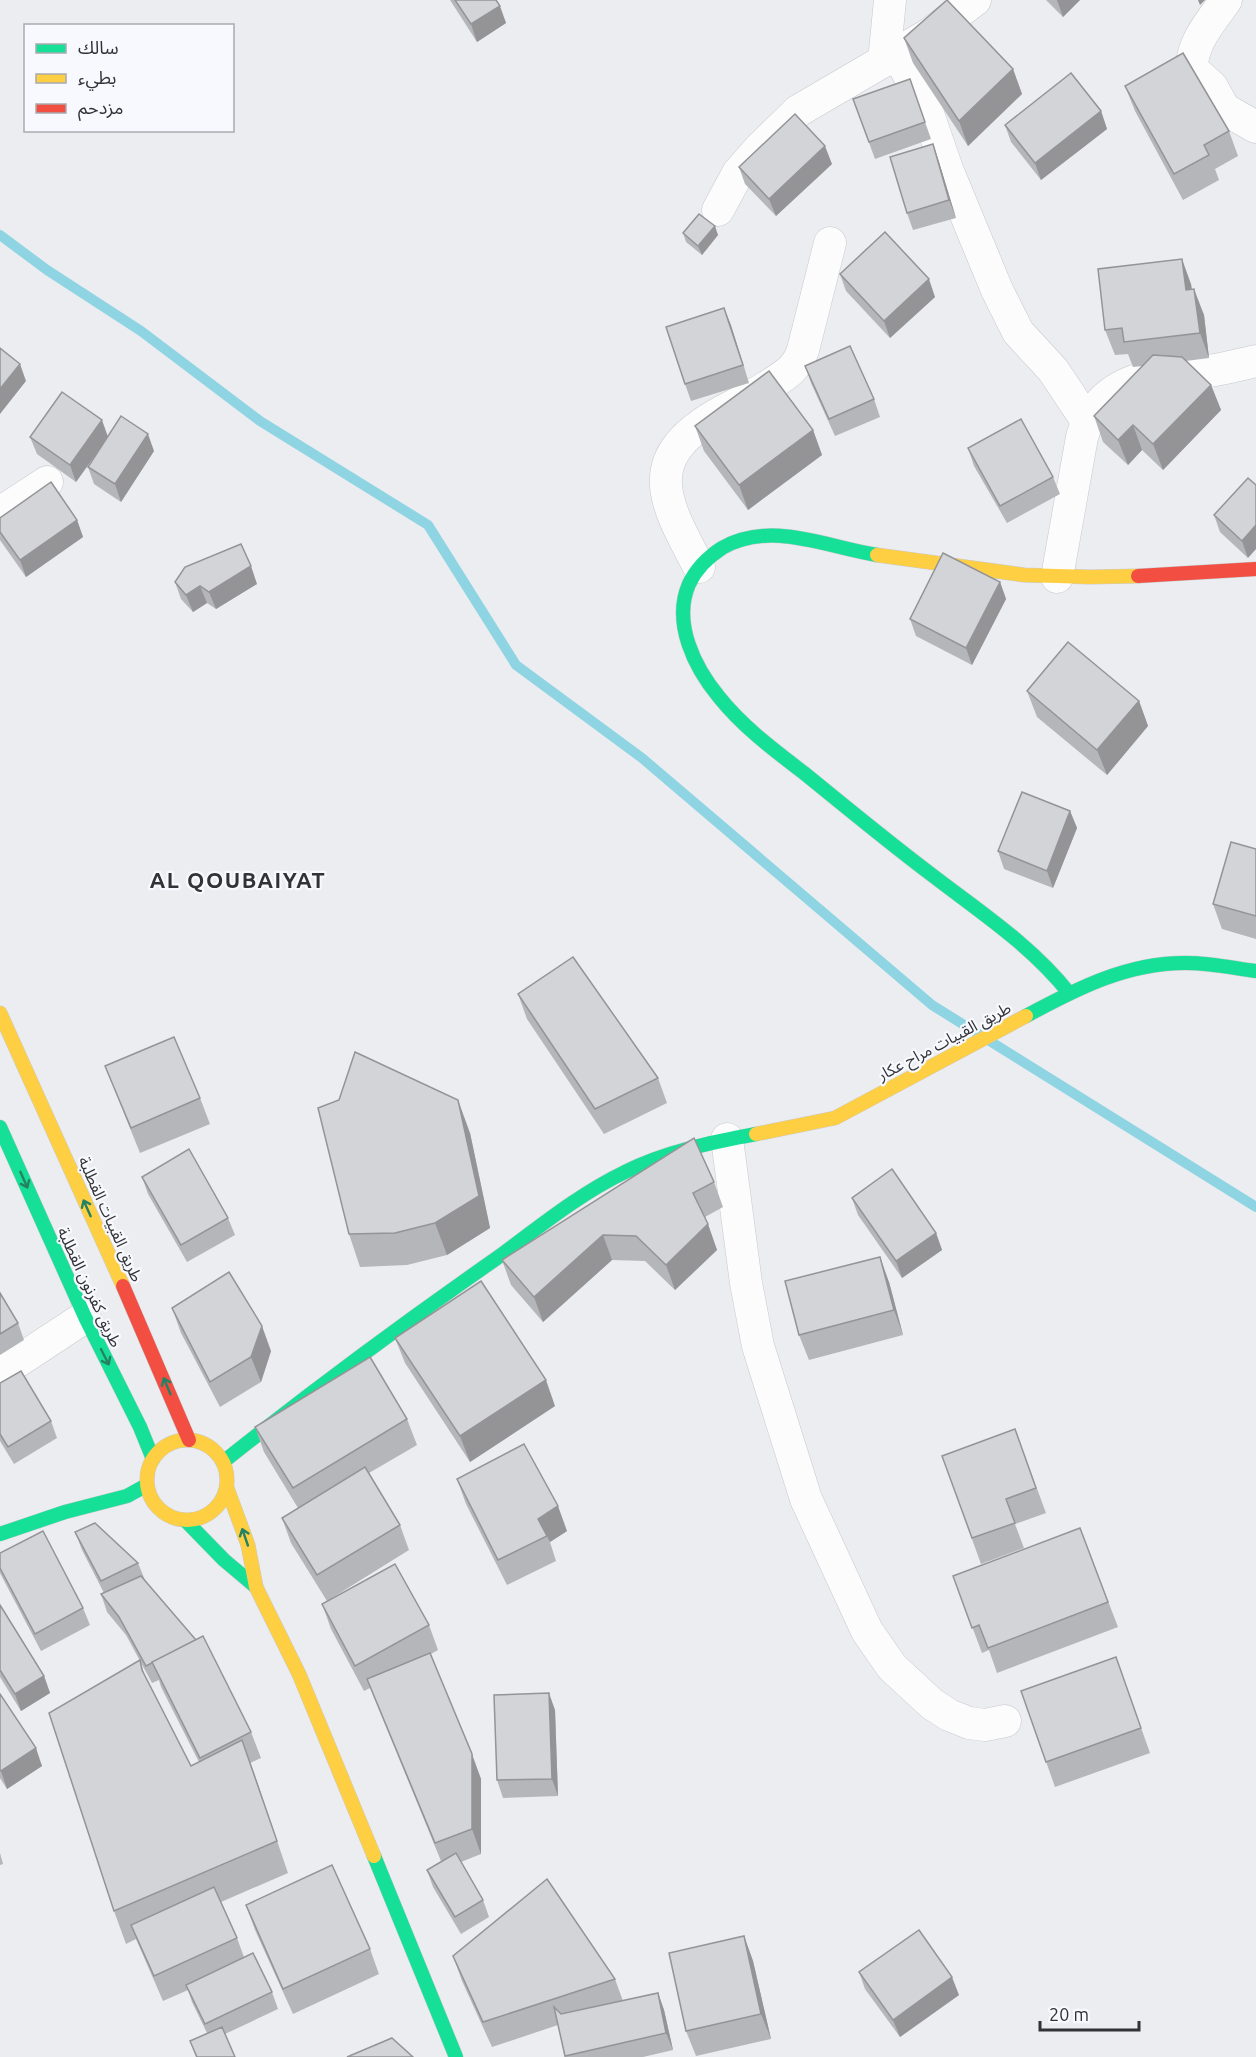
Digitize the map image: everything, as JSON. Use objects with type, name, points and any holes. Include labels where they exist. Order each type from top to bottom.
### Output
[{"type":"street","points":[[890,0],[891,57],[925,105],[997,290],[1018,332],[1053,370],[1087,421]]},
{"type":"street","points":[[718,210],[738,173],[798,111],[928,34],[975,0]]},
{"type":"street","points":[[1226,0],[1196,46],[1192,69],[1212,87],[1224,109],[1256,127]]},
{"type":"street","points":[[699,567],[677,526],[668,503],[665,472],[669,459],[687,435],[703,422],[761,391],[793,369],[800,360],[830,243]]},
{"type":"street","points":[[1057,578],[1078,452],[1087,421],[1105,397],[1141,379],[1164,374],[1202,372],[1256,361]]},
{"type":"street","points":[[0,513],[47,482]]},
{"type":"street","points":[[1064,995],[1060,981],[1034,954],[884,839],[770,746],[719,697],[692,652],[683,624],[682,612],[686,587],[699,567],[722,548],[753,537],[767,535],[800,539],[874,555],[993,572],[1057,578],[1256,569]]},
{"type":"street","name":"طريق القبيات مراح عكار","points":[[223,1462],[415,1317],[604,1183],[626,1171],[698,1145],[815,1123],[844,1114],[1064,995],[1119,972],[1164,963],[1204,964],[1256,971]]},
{"type":"street","name":"طريق القبيات القطلبة","points":[[0,1013],[151,1348],[189,1440]]},
{"type":"street","name":"طريق كفرنون القطلبة","points":[[0,1127],[85,1317],[140,1427],[153,1459]]},
{"type":"street","points":[[728,1139],[746,1283],[758,1346],[806,1499],[867,1631],[892,1667],[932,1704],[949,1715],[969,1723],[984,1725],[1005,1721]]},
{"type":"street","points":[[0,1373],[85,1317]]},
{"type":"street","points":[[227,1488],[222,1501],[212,1512],[186,1521],[172,1518],[160,1510],[151,1498],[147,1485],[148,1471],[153,1459],[163,1448],[175,1442],[189,1440],[203,1443],[215,1450],[223,1462],[227,1475],[227,1488],[248,1545],[256,1587],[299,1674],[456,2057]]},
{"type":"street","points":[[0,1534],[65,1512],[127,1496],[147,1485]]},
{"type":"street","points":[[186,1521],[224,1560],[256,1587]]},
{"type":"building","points":[[455,0],[496,0],[500,6],[471,24]]},
{"type":"building","points":[[947,0],[1013,69],[959,121],[904,38]]},
{"type":"building","points":[[1183,53],[1229,131],[1204,145],[1209,155],[1174,174],[1125,86]]},
{"type":"building","points":[[1071,73],[1101,111],[1035,163],[1005,125]]},
{"type":"building","points":[[910,79],[925,122],[869,142],[853,99]]},
{"type":"building","points":[[795,114],[825,146],[769,199],[739,167]]},
{"type":"building","points":[[933,144],[949,200],[907,213],[890,157]]},
{"type":"building","points":[[699,214],[715,226],[698,246],[683,233]]},
{"type":"building","points":[[885,232],[929,279],[884,321],[840,274]]},
{"type":"building","points":[[1182,259],[1186,290],[1194,289],[1200,333],[1124,342],[1122,328],[1105,330],[1098,269]]},
{"type":"building","points":[[724,308],[743,365],[685,384],[666,327]]},
{"type":"building","points":[[850,346],[874,399],[829,419],[805,366]]},
{"type":"building","points":[[0,348],[20,364],[0,389]]},
{"type":"building","points":[[1153,355],[1182,357],[1211,385],[1153,444],[1133,425],[1118,440],[1094,416]]},
{"type":"building","points":[[769,371],[813,430],[739,485],[695,426]]},
{"type":"building","points":[[62,392],[102,420],[70,465],[30,437]]},
{"type":"building","points":[[121,416],[148,434],[115,484],[88,467]]},
{"type":"building","points":[[1021,419],[1053,477],[1000,506],[968,448]]},
{"type":"building","points":[[1248,478],[1256,485],[1256,525],[1242,541],[1214,515]]},
{"type":"building","points":[[51,482],[77,520],[20,560],[0,532],[0,518]]},
{"type":"building","points":[[241,544],[251,566],[209,592],[200,586],[186,595],[175,582],[185,567]]},
{"type":"building","points":[[943,553],[1000,582],[966,648],[910,619]]},
{"type":"building","points":[[1068,642],[1139,701],[1097,750],[1027,691]]},
{"type":"building","points":[[1022,792],[1070,811],[1047,871],[998,851]]},
{"type":"building","points":[[1231,842],[1256,849],[1256,916],[1213,904]]},
{"type":"building","points":[[573,957],[658,1078],[595,1109],[518,994]]},
{"type":"building","points":[[174,1037],[200,1098],[131,1128],[105,1066]]},
{"type":"building","points":[[355,1052],[458,1100],[479,1196],[435,1223],[395,1233],[349,1234],[318,1108],[339,1100]]},
{"type":"building","points":[[694,1138],[714,1182],[693,1193],[708,1224],[666,1265],[636,1236],[603,1235],[534,1297],[502,1260]]},
{"type":"building","points":[[189,1149],[228,1218],[181,1245],[142,1177]]},
{"type":"building","points":[[892,1169],[936,1233],[896,1261],[852,1198]]},
{"type":"building","points":[[880,1257],[894,1310],[799,1335],[785,1281]]},
{"type":"building","points":[[229,1272],[262,1326],[251,1357],[210,1382],[172,1308]]},
{"type":"building","points":[[481,1281],[546,1380],[460,1436],[395,1338]]},
{"type":"building","points":[[0,1293],[18,1323],[0,1334]]},
{"type":"building","points":[[370,1357],[407,1419],[293,1488],[255,1427]]},
{"type":"building","points":[[21,1371],[51,1421],[8,1447],[0,1434],[0,1383]]},
{"type":"building","points":[[1015,1429],[1036,1488],[1006,1499],[1015,1523],[972,1538],[942,1456]]},
{"type":"building","points":[[524,1444],[558,1506],[538,1519],[547,1536],[498,1560],[457,1479]]},
{"type":"building","points":[[365,1467],[400,1525],[317,1575],[282,1518]]},
{"type":"building","points":[[95,1523],[138,1563],[101,1581],[75,1532]]},
{"type":"building","points":[[1080,1528],[1108,1602],[988,1648],[979,1625],[972,1628],[953,1576]]},
{"type":"building","points":[[43,1531],[83,1608],[35,1634],[0,1568],[0,1553]]},
{"type":"building","points":[[395,1564],[429,1625],[355,1666],[322,1604]]},
{"type":"building","points":[[141,1576],[196,1640],[146,1666],[119,1617],[101,1594]]},
{"type":"building","points":[[0,1605],[44,1676],[15,1694],[0,1670]]},
{"type":"building","points":[[203,1636],[251,1732],[200,1758],[152,1662]]},
{"type":"building","points":[[430,1653],[472,1754],[472,1829],[435,1843],[367,1679]]},
{"type":"building","points":[[1116,1657],[1141,1728],[1046,1762],[1021,1691]]},
{"type":"building","points":[[140,1660],[142,1670],[191,1766],[242,1740],[277,1841],[114,1911],[49,1713]]},
{"type":"building","points":[[549,1693],[552,1779],[497,1780],[494,1695]]},
{"type":"building","points":[[0,1694],[36,1748],[1,1771],[0,1770]]},
{"type":"building","points":[[456,1853],[483,1900],[455,1917],[427,1870]]},
{"type":"building","points":[[332,1865],[370,1949],[283,1989],[246,1905]]},
{"type":"building","points":[[547,1879],[615,1979],[483,2022],[453,1956]]},
{"type":"building","points":[[214,1887],[237,1938],[154,1976],[131,1925]]},
{"type":"building","points":[[919,1930],[952,1977],[893,2020],[859,1972]]},
{"type":"building","points":[[744,1936],[761,2014],[686,2031],[669,1953]]},
{"type":"building","points":[[253,1953],[272,1992],[205,2024],[186,1985]]},
{"type":"building","points":[[658,1993],[666,2033],[565,2056],[554,2007],[561,2014]]},
{"type":"building","points":[[222,2027],[235,2057],[197,2057],[190,2041]]},
{"type":"building","points":[[392,2038],[413,2057],[347,2057]]},
{"type":"waterway","points":[[0,235],[47,270],[141,331],[260,421],[428,525],[516,665],[642,758],[932,1005],[1256,1207]]},
{"type":"traffic: fast","points":[[877,555],[799,538],[779,536],[760,536],[741,540],[722,548],[707,559],[695,573],[684,599],[685,629],[694,659],[728,708],[770,747],[1022,944],[1069,993]]},
{"type":"traffic: fast","points":[[1026,1016],[1083,987],[1144,967],[1196,963],[1256,971]]},
{"type":"traffic: fast","points":[[0,1127],[85,1317],[140,1427],[153,1459]]},
{"type":"traffic: fast","points":[[223,1462],[393,1332],[591,1190],[640,1165],[672,1153],[756,1134]]},
{"type":"traffic: fast","points":[[0,1534],[65,1512],[127,1496],[147,1485]]},
{"type":"traffic: fast","points":[[186,1521],[224,1560],[256,1587]]},
{"type":"traffic: fast","points":[[374,1856],[456,2057]]},
{"type":"traffic: slow","points":[[877,555],[1024,575],[1138,576]]},
{"type":"traffic: slow","points":[[0,1013],[123,1286]]},
{"type":"traffic: slow","points":[[756,1134],[835,1118],[1026,1016]]},
{"type":"traffic: slow","points":[[187,1440],[202,1443],[215,1452],[224,1465],[227,1480],[224,1495],[215,1508],[202,1517],[187,1520],[172,1517],[159,1508],[150,1495],[147,1480],[150,1465],[159,1452],[172,1443],[187,1440]]},
{"type":"traffic: slow","points":[[227,1488],[248,1545],[256,1587],[299,1674],[374,1856]]},
{"type":"traffic: jam","points":[[1138,576],[1256,569]]},
{"type":"traffic: jam","points":[[123,1286],[189,1440]]},
{"type":"district","name":"AL QOUBAIYAT","points":[[238,879]]}]
